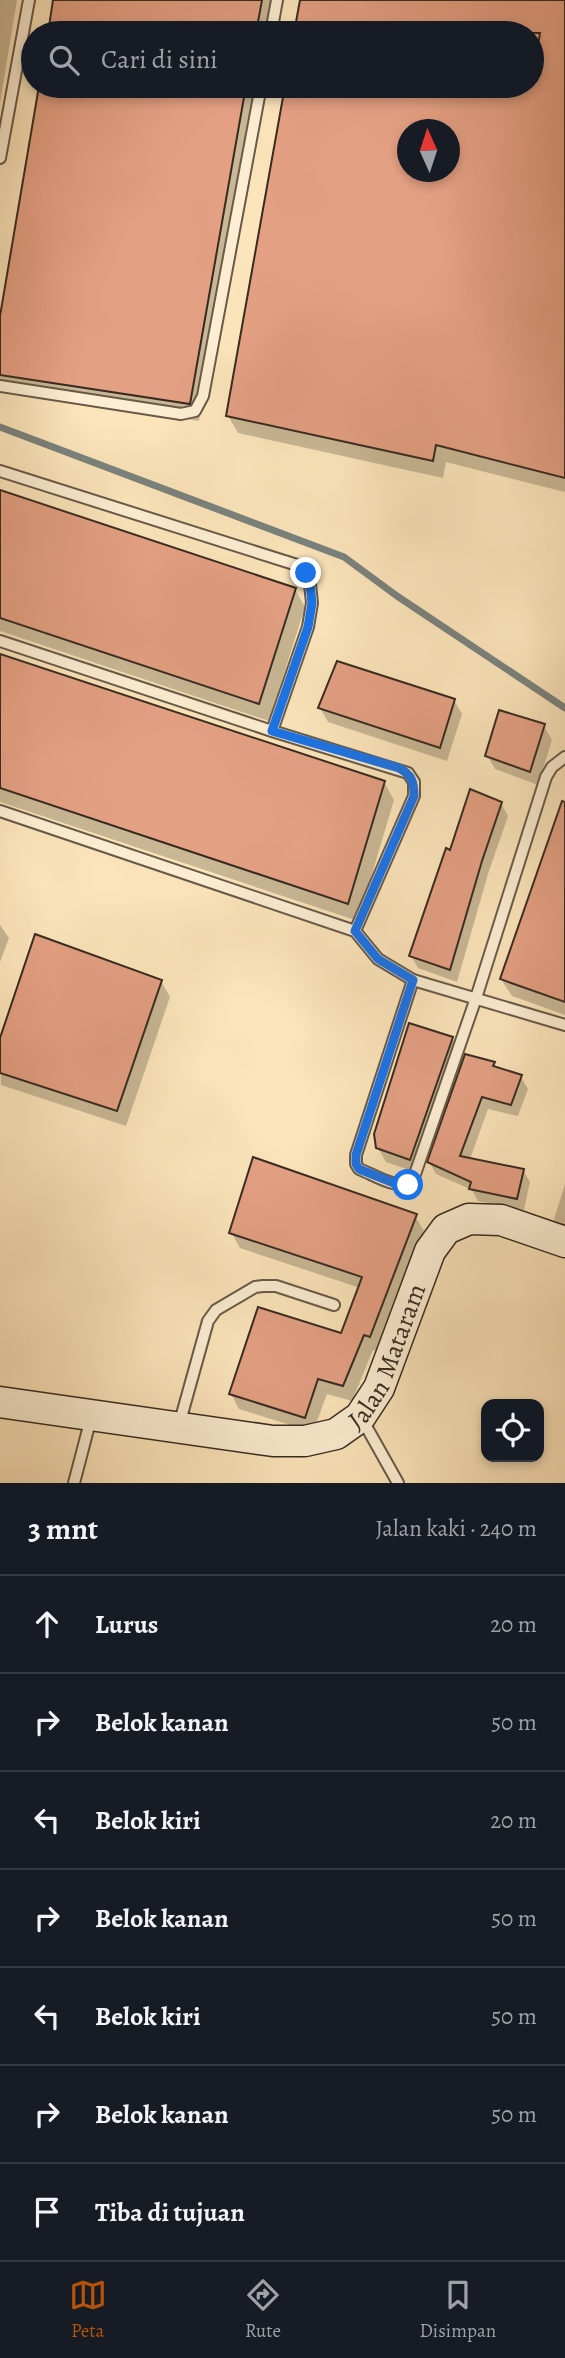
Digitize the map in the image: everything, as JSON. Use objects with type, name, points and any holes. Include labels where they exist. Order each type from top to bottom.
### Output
[{"type":"main road","name":"Jalan Mataram","points":[[0,1402],[273,1441],[305,1441],[336,1433],[360,1417],[379,1388],[430,1251],[446,1229],[469,1219],[501,1220],[565,1242]]},
{"type":"lane","points":[[25,21],[29,0]]},
{"type":"lane","points":[[273,21],[277,0]]},
{"type":"lane","points":[[0,158],[21,44]]},
{"type":"lane","points":[[0,386],[181,414],[195,411],[203,396],[259,98]]},
{"type":"lane","points":[[0,471],[297,565],[306,573],[312,603],[308,627],[272,731]]},
{"type":"lane","points":[[0,641],[408,773],[414,782],[414,796],[355,931]]},
{"type":"lane","points":[[413,980],[356,1155],[359,1169],[399,1185],[408,1185],[413,1180],[476,998],[546,777],[552,767],[565,757]]},
{"type":"lane","points":[[0,811],[355,931],[378,959],[413,980],[565,1025]]},
{"type":"lane","points":[[178,1428],[208,1321],[216,1310],[255,1287],[263,1286],[276,1286],[334,1305]]},
{"type":"lane","points":[[74,1483],[91,1415]]},
{"type":"lane","points":[[360,1417],[398,1483]]},
{"type":"building","points":[[53,0],[262,0],[258,21],[50,21]]},
{"type":"building","points":[[300,0],[565,0],[565,478],[436,445],[433,461],[226,416],[283,98],[544,98],[544,21],[296,21]]},
{"type":"building","points":[[37,98],[244,98],[190,404],[0,375],[0,316]]},
{"type":"building","points":[[0,490],[296,588],[259,704],[0,618]]},
{"type":"building","points":[[0,654],[385,781],[348,904],[0,788]]},
{"type":"building","points":[[337,661],[455,699],[440,748],[318,708]]},
{"type":"building","points":[[499,710],[545,724],[530,772],[485,756]]},
{"type":"building","points":[[470,789],[502,802],[450,970],[409,956],[446,848],[450,850]]},
{"type":"building","points":[[562,801],[565,802],[565,1002],[500,979]]},
{"type":"building","points":[[35,934],[162,980],[117,1111],[0,1073],[0,1038]]},
{"type":"building","points":[[409,1023],[453,1037],[410,1160],[376,1148],[374,1134]]},
{"type":"building","points":[[465,1054],[495,1062],[493,1066],[522,1075],[511,1105],[482,1097],[460,1156],[524,1169],[517,1199],[469,1189],[471,1182],[427,1162]]},
{"type":"building","points":[[253,1157],[417,1214],[370,1337],[364,1335],[343,1386],[318,1379],[305,1418],[229,1394],[258,1307],[341,1333],[362,1277],[229,1233]]},
{"type":"waterway","points":[[0,427],[344,557],[397,596],[565,708]]},
{"type":"route","points":[[306,573],[312,603],[308,627],[272,731],[399,768],[408,773],[414,782],[414,796],[355,931],[378,959],[413,980],[356,1155],[359,1169],[399,1185],[408,1185]]}]
